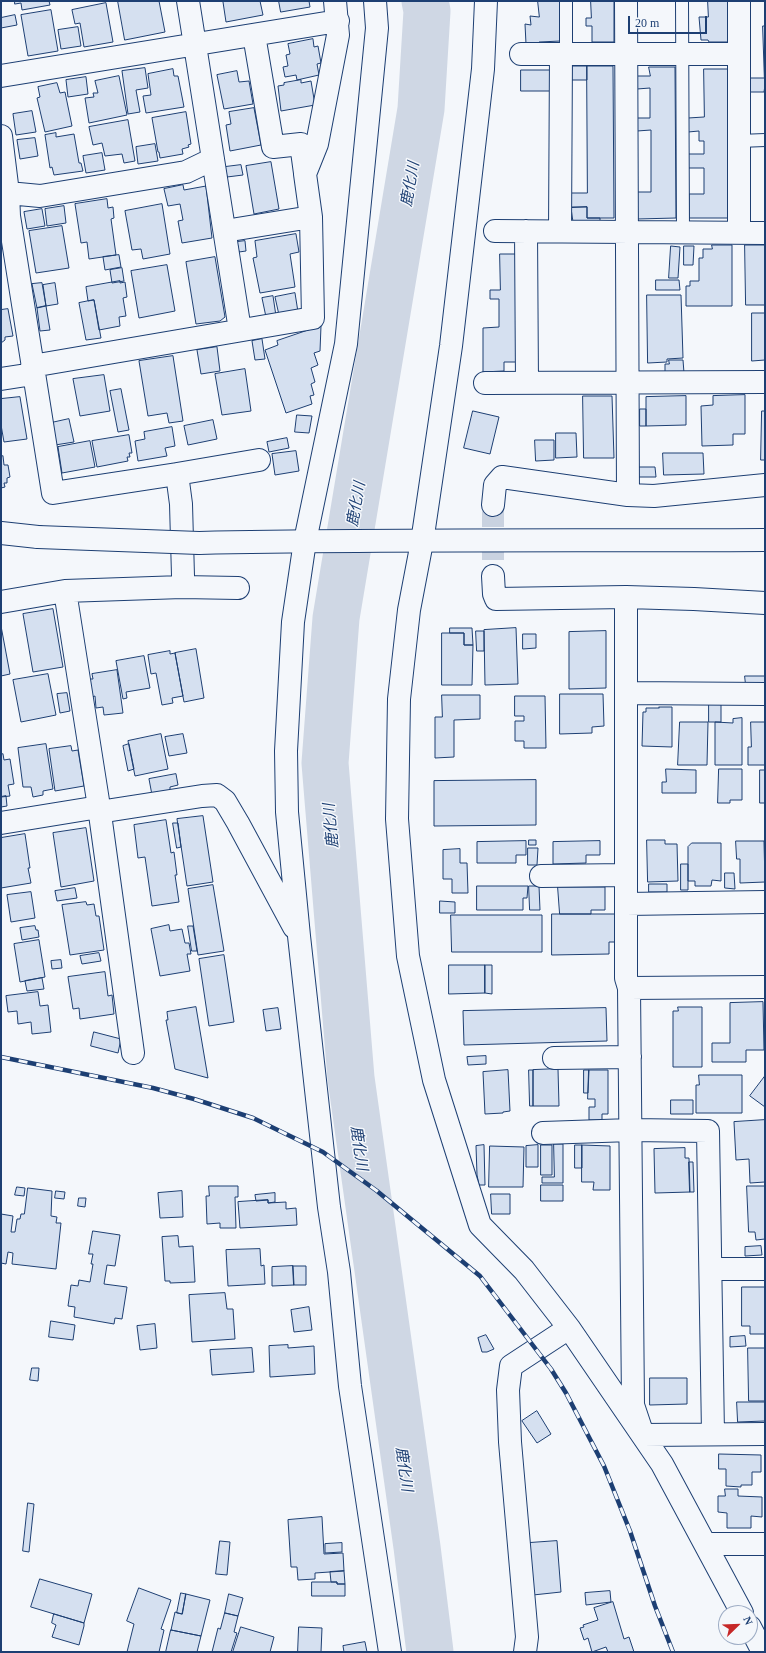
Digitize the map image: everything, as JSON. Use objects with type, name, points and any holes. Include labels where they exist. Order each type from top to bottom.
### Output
[{"type":"street","points":[[188,1],[240,330]]},
{"type":"street","points":[[375,1],[377,28],[346,344],[310,541],[293,622],[286,751],[288,812],[299,936],[329,1206],[339,1272],[350,1386],[390,1652]]},
{"type":"street","points":[[486,1],[483,69],[451,346],[416,542],[399,699],[397,819],[408,956],[434,1080],[480,1225],[524,1270],[569,1328],[662,1464],[738,1605]]},
{"type":"street","points":[[626,1],[628,496]]},
{"type":"street","points":[[739,1],[739,232]]},
{"type":"street","points":[[1,76],[254,35],[336,11],[338,34],[317,144],[305,174]]},
{"type":"street","points":[[1,379],[33,370],[240,330],[313,318],[311,217],[300,144],[273,147],[254,35]]},
{"type":"street","points":[[522,54],[739,54]]},
{"type":"street","points":[[560,232],[564,54]]},
{"type":"street","points":[[1,136],[10,216],[53,493],[259,460]]},
{"type":"street","points":[[8,193],[40,196],[186,172],[213,159]]},
{"type":"street","points":[[237,229],[311,217]]},
{"type":"street","points":[[495,231],[765,233]]},
{"type":"street","points":[[526,231],[527,383]]},
{"type":"street","points":[[484,383],[627,384],[765,382]]},
{"type":"street","points":[[177,474],[181,504],[182,587]]},
{"type":"street","points":[[492,505],[495,485],[502,477],[628,496],[654,496],[765,485]]},
{"type":"street","points":[[1,533],[38,537],[199,543],[310,541],[416,542],[765,540]]},
{"type":"street","points":[[493,576],[494,594],[496,599],[626,597],[765,603]]},
{"type":"street","points":[[1,602],[65,592],[182,587],[238,588]]},
{"type":"street","points":[[65,592],[99,809],[133,1053]]},
{"type":"street","points":[[626,597],[626,978],[629,988],[633,1405],[642,1435]]},
{"type":"street","points":[[626,693],[765,694]]},
{"type":"street","points":[[1,823],[99,809],[217,795],[225,801],[238,823],[299,936]]},
{"type":"street","points":[[541,876],[626,875]]},
{"type":"street","points":[[626,904],[765,902]]},
{"type":"street","points":[[629,988],[765,987]]},
{"type":"street","points":[[554,1058],[630,1057]]},
{"type":"street","points":[[544,1133],[630,1130],[708,1131],[713,1434]]},
{"type":"street","points":[[710,1269],[765,1269]]},
{"type":"street","points":[[525,1652],[527,1637],[510,1442],[508,1390],[511,1366],[569,1328]]},
{"type":"street","points":[[642,1435],[765,1434]]},
{"type":"street","points":[[705,1544],[765,1544]]},
{"type":"street","points":[[758,1643],[762,1650],[765,1650]]},
{"type":"lane","points":[[564,54],[566,1]]},
{"type":"lane","points":[[682,1],[681,54],[683,232]]},
{"type":"lane","points":[[739,140],[765,140]]},
{"type":"building","points":[[15,1],[49,1],[50,5],[22,10],[21,3],[15,4]]},
{"type":"building","points":[[118,1],[159,1],[165,32],[125,40]]},
{"type":"building","points":[[260,1],[263,15],[226,22],[223,2]]},
{"type":"building","points":[[279,1],[309,1],[310,7],[281,12]]},
{"type":"building","points":[[538,1],[560,1],[561,41],[526,44],[525,24],[531,25],[530,16],[539,17]]},
{"type":"building","points":[[591,1],[614,1],[614,42],[592,42],[592,26],[586,26],[586,18],[591,18]]},
{"type":"building","points":[[708,1],[730,1],[730,42],[709,42],[708,40],[701,40],[699,17],[708,17]]},
{"type":"building","points":[[106,3],[113,42],[84,47],[80,23],[75,24],[72,10]]},
{"type":"building","points":[[51,10],[58,51],[28,56],[21,15]]},
{"type":"building","points":[[15,15],[17,25],[1,28],[1,18]]},
{"type":"building","points":[[763,26],[765,26],[764,92],[750,92],[750,78],[764,78]]},
{"type":"building","points":[[78,27],[81,46],[61,49],[58,30]]},
{"type":"building","points":[[313,39],[314,47],[318,46],[321,63],[317,64],[319,75],[297,80],[296,75],[285,77],[283,67],[288,66],[286,55],[290,54],[288,44]]},
{"type":"building","points":[[572,66],[587,66],[587,80],[572,80]]},
{"type":"building","points":[[587,66],[613,66],[614,218],[587,218],[587,207],[570,207],[570,193],[587,193]]},
{"type":"building","points":[[649,67],[675,67],[676,218],[637,219],[637,192],[651,192],[651,130],[637,131],[637,118],[650,118],[650,88],[637,89],[637,76],[650,76]]},
{"type":"building","points":[[145,68],[148,88],[136,90],[140,112],[128,114],[122,71]]},
{"type":"building","points":[[173,69],[174,76],[178,76],[184,107],[146,113],[143,96],[151,95],[148,74]]},
{"type":"building","points":[[704,69],[728,69],[729,218],[689,218],[689,194],[704,194],[704,168],[688,168],[688,154],[704,154],[704,141],[699,141],[699,131],[688,132],[688,118],[704,117]]},
{"type":"building","points":[[521,70],[550,70],[551,91],[521,91]]},
{"type":"building","points":[[237,71],[239,82],[249,81],[253,104],[224,109],[217,75]]},
{"type":"building","points":[[119,76],[127,115],[89,123],[85,98],[94,97],[93,93],[98,93],[95,81]]},
{"type":"building","points":[[86,77],[88,94],[68,97],[66,80]]},
{"type":"building","points":[[301,80],[301,83],[311,81],[315,105],[281,111],[278,86],[284,85],[284,83]]},
{"type":"building","points":[[57,83],[60,93],[65,92],[72,126],[45,132],[37,98],[40,97],[38,87]]},
{"type":"building","points":[[254,108],[261,145],[230,151],[226,125],[231,124],[229,112]]},
{"type":"building","points":[[32,111],[36,132],[16,135],[13,114]]},
{"type":"building","points":[[186,112],[191,144],[188,145],[189,147],[182,149],[183,154],[160,158],[152,118]]},
{"type":"building","points":[[128,120],[135,161],[124,163],[122,154],[105,156],[102,143],[93,145],[89,127]]},
{"type":"building","points":[[56,133],[56,137],[74,134],[79,163],[81,163],[83,171],[54,175],[52,167],[50,168],[45,135]]},
{"type":"building","points":[[35,138],[38,156],[20,159],[17,140]]},
{"type":"building","points":[[155,144],[158,161],[138,164],[136,147]]},
{"type":"building","points":[[102,153],[105,170],[86,173],[83,156]]},
{"type":"building","points":[[271,162],[279,209],[254,214],[246,166]]},
{"type":"building","points":[[241,165],[243,175],[227,177],[225,167]]},
{"type":"building","points":[[183,185],[184,190],[206,186],[212,238],[182,243],[178,221],[183,220],[180,204],[168,206],[164,189]]},
{"type":"building","points":[[107,199],[108,208],[113,207],[114,218],[111,219],[116,255],[89,259],[87,242],[81,243],[75,204]]},
{"type":"building","points":[[162,204],[170,254],[143,259],[141,249],[132,250],[125,211]]},
{"type":"building","points":[[64,206],[66,223],[47,226],[45,209]]},
{"type":"building","points":[[587,207],[587,218],[600,218],[600,222],[573,222],[571,208]]},
{"type":"building","points":[[42,209],[45,226],[27,229],[24,212]]},
{"type":"building","points":[[62,226],[69,268],[36,273],[29,231]]},
{"type":"building","points":[[296,234],[299,252],[290,254],[295,287],[260,293],[253,258],[257,257],[255,241]]},
{"type":"building","points":[[245,241],[246,251],[239,252],[237,242]]},
{"type":"building","points":[[712,245],[732,245],[732,306],[686,306],[686,286],[690,286],[690,281],[699,281],[699,258],[703,258],[703,249],[712,249]]},
{"type":"building","points":[[745,245],[765,245],[765,305],[746,305]]},
{"type":"building","points":[[671,246],[680,247],[678,278],[669,278]]},
{"type":"building","points":[[684,246],[694,246],[693,265],[684,265]]},
{"type":"building","points":[[500,254],[518,254],[519,362],[504,362],[504,371],[483,372],[483,328],[499,327],[499,299],[490,299],[490,290],[500,290]]},
{"type":"building","points":[[119,255],[121,267],[105,270],[103,257]]},
{"type":"building","points":[[215,257],[225,317],[220,321],[196,324],[186,262]]},
{"type":"building","points":[[167,265],[175,311],[139,318],[131,271]]},
{"type":"building","points":[[122,268],[124,281],[112,283],[110,270]]},
{"type":"building","points":[[656,280],[679,280],[680,290],[656,290]]},
{"type":"building","points":[[120,281],[120,283],[125,282],[127,297],[123,298],[126,316],[119,317],[120,326],[99,330],[94,300],[88,301],[86,287]]},
{"type":"building","points":[[42,283],[46,306],[37,308],[32,284]]},
{"type":"building","points":[[55,283],[58,304],[46,306],[43,285]]},
{"type":"building","points":[[295,293],[298,312],[279,315],[275,297]]},
{"type":"building","points":[[647,295],[681,295],[683,358],[667,359],[667,362],[648,363]]},
{"type":"building","points":[[273,296],[276,316],[266,317],[262,298]]},
{"type":"building","points":[[94,300],[101,338],[86,340],[79,303]]},
{"type":"building","points":[[46,306],[50,330],[40,331],[37,308]]},
{"type":"building","points":[[8,309],[13,336],[5,337],[5,340],[1,343],[1,310]]},
{"type":"building","points":[[752,313],[765,313],[765,360],[752,361]]},
{"type":"building","points":[[321,326],[320,351],[314,353],[318,365],[311,368],[315,382],[311,384],[314,395],[310,396],[312,404],[286,413],[265,350],[278,345],[277,341]]},
{"type":"building","points":[[262,339],[265,359],[255,360],[252,341]]},
{"type":"building","points":[[217,347],[220,371],[201,374],[197,350]]},
{"type":"building","points":[[173,356],[183,421],[169,423],[167,413],[148,416],[139,361]]},
{"type":"building","points":[[669,360],[683,360],[684,373],[665,373],[665,364],[669,364]]},
{"type":"building","points":[[245,369],[251,411],[222,415],[215,374]]},
{"type":"building","points":[[104,375],[110,411],[80,416],[73,379]]},
{"type":"building","points":[[121,389],[129,430],[118,432],[110,391]]},
{"type":"building","points":[[745,395],[745,434],[733,434],[733,445],[702,446],[701,406],[713,405],[713,396]]},
{"type":"building","points":[[583,396],[612,396],[614,458],[584,458]]},
{"type":"building","points":[[686,396],[686,425],[646,426],[646,397]]},
{"type":"building","points":[[20,397],[27,439],[4,442],[1,425],[1,399]]},
{"type":"building","points":[[640,409],[646,409],[646,426],[640,426]]},
{"type":"building","points":[[473,411],[499,417],[490,454],[464,448]]},
{"type":"building","points":[[762,411],[765,411],[765,460],[761,460]]},
{"type":"building","points":[[297,415],[312,416],[309,433],[295,432]]},
{"type":"building","points":[[69,419],[74,442],[55,445],[51,423]]},
{"type":"building","points":[[213,420],[217,439],[188,445],[184,426]]},
{"type":"building","points":[[172,427],[175,446],[165,448],[167,456],[138,461],[135,441],[145,439],[144,432]]},
{"type":"building","points":[[556,433],[576,433],[577,457],[556,458]]},
{"type":"building","points":[[129,435],[132,453],[129,453],[130,457],[127,457],[128,461],[97,467],[92,441]]},
{"type":"building","points":[[287,438],[289,448],[269,452],[267,442]]},
{"type":"building","points":[[535,440],[554,440],[554,460],[536,461]]},
{"type":"building","points":[[90,441],[95,467],[62,473],[58,447]]},
{"type":"building","points":[[296,451],[299,471],[275,475],[272,454]]},
{"type":"building","points":[[663,453],[703,453],[704,474],[664,475]]},
{"type":"building","points":[[3,456],[4,465],[8,465],[10,477],[7,478],[7,483],[4,483],[5,487],[1,488],[1,457]]},
{"type":"building","points":[[639,467],[655,467],[656,477],[639,477]]},
{"type":"building","points":[[53,609],[63,667],[33,672],[23,614]]},
{"type":"building","points":[[1,626],[10,674],[1,676]]},
{"type":"building","points":[[450,628],[472,628],[473,645],[464,645],[464,633],[450,633]]},
{"type":"building","points":[[516,628],[518,684],[485,685],[484,630]]},
{"type":"building","points":[[476,631],[484,631],[484,651],[477,651]]},
{"type":"building","points":[[606,631],[606,688],[569,689],[569,632]]},
{"type":"building","points":[[442,633],[464,633],[464,645],[473,645],[472,685],[442,685]]},
{"type":"building","points":[[523,634],[536,634],[536,648],[523,649]]},
{"type":"building","points":[[196,649],[204,698],[184,702],[175,653]]},
{"type":"building","points":[[170,651],[170,654],[175,653],[183,696],[172,698],[173,703],[162,705],[156,673],[151,674],[148,655]]},
{"type":"building","points":[[144,656],[150,688],[126,692],[127,698],[123,699],[116,661]]},
{"type":"building","points":[[117,670],[123,713],[104,715],[103,707],[96,708],[95,696],[92,697],[90,679],[93,679],[92,674]]},
{"type":"building","points":[[48,674],[56,715],[21,722],[13,680]]},
{"type":"building","points":[[745,676],[765,676],[765,684],[746,685]]},
{"type":"building","points":[[67,693],[70,711],[60,713],[57,694]]},
{"type":"building","points":[[560,694],[603,694],[604,726],[592,727],[592,733],[560,734]]},
{"type":"building","points":[[442,695],[480,695],[480,719],[454,720],[454,757],[435,758],[435,717],[442,717]]},
{"type":"building","points":[[515,696],[545,696],[546,748],[524,748],[524,741],[515,741],[515,721],[524,721],[524,716],[515,716]]},
{"type":"building","points":[[709,703],[721,704],[721,722],[709,722]]},
{"type":"building","points":[[672,707],[672,747],[642,746],[643,712],[646,712],[646,708]]},
{"type":"building","points":[[742,718],[742,765],[715,765],[715,722],[733,723],[733,719]]},
{"type":"building","points":[[680,722],[708,722],[707,765],[678,765]]},
{"type":"building","points":[[751,722],[765,722],[765,765],[748,765],[748,747],[751,747]]},
{"type":"building","points":[[161,734],[168,769],[135,776],[128,741]]},
{"type":"building","points":[[183,734],[187,753],[169,756],[165,737]]},
{"type":"building","points":[[46,744],[53,789],[43,791],[43,795],[33,797],[31,787],[23,787],[18,748]]},
{"type":"building","points":[[129,744],[134,769],[128,771],[123,746]]},
{"type":"building","points":[[71,746],[72,751],[78,750],[84,786],[55,791],[49,749]]},
{"type":"building","points":[[3,754],[4,760],[10,759],[14,784],[8,785],[10,796],[1,797],[1,755]]},
{"type":"building","points":[[666,769],[696,770],[696,793],[662,793],[662,782],[666,782]]},
{"type":"building","points":[[719,769],[742,769],[742,800],[730,800],[730,803],[718,803]]},
{"type":"building","points":[[760,770],[765,770],[765,803],[760,803]]},
{"type":"building","points":[[176,774],[178,785],[170,787],[170,791],[152,795],[149,779]]},
{"type":"building","points":[[536,780],[536,825],[434,826],[434,781]]},
{"type":"building","points":[[6,796],[7,806],[1,807],[1,797]]},
{"type":"building","points":[[203,816],[213,882],[187,886],[177,819]]},
{"type":"building","points":[[166,820],[171,853],[174,852],[177,875],[175,875],[179,902],[152,906],[145,857],[138,858],[134,825]]},
{"type":"building","points":[[173,823],[178,823],[181,847],[177,848]]},
{"type":"building","points":[[86,828],[94,881],[61,887],[53,833]]},
{"type":"building","points":[[25,834],[31,883],[1,888],[1,838]]},
{"type":"building","points":[[529,840],[536,840],[536,845],[529,845]]},
{"type":"building","points":[[647,840],[665,840],[665,844],[677,844],[678,881],[648,882]]},
{"type":"building","points":[[526,841],[526,855],[516,855],[516,863],[477,863],[477,842]]},
{"type":"building","points":[[600,841],[600,855],[586,855],[586,863],[553,864],[553,842]]},
{"type":"building","points":[[736,841],[764,841],[765,882],[740,883],[740,859],[737,859]]},
{"type":"building","points":[[692,843],[721,843],[721,881],[712,880],[711,886],[695,886],[695,881],[688,881],[688,847]]},
{"type":"building","points":[[528,848],[538,848],[537,865],[528,865]]},
{"type":"building","points":[[460,849],[460,863],[467,863],[468,893],[452,893],[452,879],[443,879],[443,850]]},
{"type":"building","points":[[681,864],[688,864],[688,890],[681,890]]},
{"type":"building","points":[[725,873],[734,873],[735,889],[725,888]]},
{"type":"building","points":[[649,884],[667,884],[667,892],[649,892]]},
{"type":"building","points":[[213,885],[224,951],[198,955],[188,889]]},
{"type":"building","points":[[477,886],[528,886],[527,898],[523,898],[523,910],[477,910]]},
{"type":"building","points":[[529,886],[539,886],[540,910],[530,910]]},
{"type":"building","points":[[558,887],[605,887],[605,910],[591,910],[591,914],[560,914]]},
{"type":"building","points":[[75,888],[77,898],[57,901],[55,891]]},
{"type":"building","points":[[31,892],[35,918],[11,922],[7,895]]},
{"type":"building","points":[[440,901],[455,902],[455,913],[440,913]]},
{"type":"building","points":[[86,902],[87,905],[94,904],[96,916],[99,916],[104,950],[70,955],[62,905]]},
{"type":"building","points":[[552,914],[615,914],[615,942],[609,942],[609,954],[552,955]]},
{"type":"building","points":[[451,915],[542,915],[542,952],[452,952]]},
{"type":"building","points":[[169,925],[170,931],[182,929],[185,943],[189,943],[191,954],[187,954],[190,971],[160,976],[151,929]]},
{"type":"building","points":[[35,926],[36,930],[38,930],[39,937],[22,940],[20,928]]},
{"type":"building","points":[[188,926],[193,926],[197,951],[192,951]]},
{"type":"building","points":[[39,940],[45,977],[20,982],[14,944]]},
{"type":"building","points":[[99,953],[101,961],[82,964],[80,956]]},
{"type":"building","points":[[224,955],[234,1022],[209,1026],[199,959]]},
{"type":"building","points":[[61,960],[62,968],[52,969],[51,961]]},
{"type":"building","points":[[449,965],[485,965],[485,993],[449,994]]},
{"type":"building","points":[[485,965],[492,965],[492,994],[485,993]]},
{"type":"building","points":[[105,972],[108,996],[112,995],[114,1014],[80,1019],[79,1008],[73,1009],[68,977]]},
{"type":"building","points":[[42,978],[44,989],[27,991],[25,981]]},
{"type":"building","points":[[38,992],[40,1006],[48,1005],[51,1032],[32,1034],[31,1022],[18,1024],[17,1011],[8,1012],[6,996]]},
{"type":"building","points":[[763,1002],[764,1050],[746,1050],[746,1062],[712,1062],[712,1043],[730,1043],[730,1003]]},
{"type":"building","points":[[196,1007],[208,1078],[175,1069],[166,1020],[168,1020],[167,1012]]},
{"type":"building","points":[[678,1007],[702,1007],[702,1067],[673,1067],[673,1011],[678,1011]]},
{"type":"building","points":[[278,1008],[281,1029],[266,1031],[263,1010]]},
{"type":"building","points":[[606,1008],[607,1041],[464,1045],[463,1011]]},
{"type":"building","points":[[94,1032],[121,1039],[118,1053],[91,1046]]},
{"type":"building","points":[[486,1056],[486,1064],[468,1065],[467,1057]]},
{"type":"building","points":[[558,1069],[559,1106],[533,1106],[533,1070]]},
{"type":"building","points":[[508,1070],[510,1111],[485,1114],[483,1072]]},
{"type":"building","points":[[529,1070],[533,1070],[533,1106],[530,1106]]},
{"type":"building","points":[[584,1070],[589,1070],[588,1093],[584,1093]]},
{"type":"building","points":[[589,1070],[608,1070],[608,1114],[602,1114],[602,1120],[589,1120],[589,1107],[595,1107],[595,1099],[588,1099]]},
{"type":"building","points":[[699,1075],[742,1075],[742,1113],[696,1113],[696,1085],[699,1085]]},
{"type":"building","points":[[765,1076],[765,1107],[750,1096]]},
{"type":"building","points":[[671,1100],[693,1100],[693,1114],[671,1114]]},
{"type":"building","points":[[765,1120],[765,1182],[750,1183],[749,1159],[736,1160],[734,1122]]},
{"type":"building","points":[[554,1144],[563,1144],[563,1183],[542,1183],[542,1177],[554,1177]]},
{"type":"building","points":[[484,1145],[485,1185],[479,1185],[477,1175],[476,1146]]},
{"type":"building","points":[[538,1145],[538,1167],[526,1167],[526,1146]]},
{"type":"building","points":[[541,1145],[552,1145],[552,1175],[541,1175]]},
{"type":"building","points":[[575,1145],[582,1145],[582,1168],[575,1168]]},
{"type":"building","points":[[582,1145],[610,1146],[610,1190],[593,1190],[594,1182],[582,1182]]},
{"type":"building","points":[[490,1146],[524,1147],[523,1187],[489,1187]]},
{"type":"building","points":[[685,1148],[685,1158],[689,1158],[690,1192],[655,1193],[654,1149]]},
{"type":"building","points":[[689,1162],[693,1162],[694,1192],[690,1192]]},
{"type":"building","points":[[541,1185],[563,1185],[563,1201],[541,1201]]},
{"type":"building","points":[[209,1186],[238,1186],[238,1197],[235,1197],[236,1228],[220,1228],[220,1223],[207,1224],[206,1196],[209,1196]]},
{"type":"building","points":[[747,1186],[765,1186],[765,1239],[756,1240],[755,1232],[749,1232]]},
{"type":"building","points":[[17,1187],[25,1188],[24,1196],[15,1195]]},
{"type":"building","points":[[28,1188],[52,1191],[51,1216],[57,1217],[56,1223],[61,1223],[56,1269],[12,1264],[13,1253],[8,1252],[6,1264],[1,1263],[1,1214],[13,1216],[11,1232],[15,1232],[17,1219],[20,1219],[21,1214],[24,1214]]},
{"type":"building","points":[[56,1191],[65,1192],[64,1199],[55,1198]]},
{"type":"building","points":[[182,1191],[183,1217],[160,1218],[158,1193]]},
{"type":"building","points":[[275,1193],[275,1202],[268,1203],[268,1200],[256,1201],[255,1195]]},
{"type":"building","points":[[491,1194],[510,1194],[510,1214],[492,1214]]},
{"type":"building","points":[[79,1198],[86,1198],[85,1207],[78,1206]]},
{"type":"building","points":[[268,1200],[268,1203],[286,1202],[286,1209],[296,1208],[297,1225],[240,1228],[238,1202]]},
{"type":"building","points":[[93,1231],[120,1235],[115,1266],[107,1265],[104,1284],[127,1287],[122,1319],[115,1318],[114,1324],[74,1317],[75,1307],[68,1306],[71,1285],[78,1286],[79,1280],[90,1282],[93,1254],[89,1254]]},
{"type":"building","points":[[178,1236],[179,1247],[193,1246],[195,1282],[170,1283],[170,1281],[165,1281],[162,1237]]},
{"type":"building","points":[[761,1246],[762,1255],[745,1256],[745,1247]]},
{"type":"building","points":[[260,1249],[261,1266],[264,1265],[265,1284],[228,1286],[226,1250]]},
{"type":"building","points":[[293,1266],[294,1285],[272,1286],[272,1267]]},
{"type":"building","points":[[293,1266],[306,1266],[306,1285],[294,1285]]},
{"type":"building","points":[[742,1287],[765,1287],[765,1334],[750,1334],[750,1326],[742,1326]]},
{"type":"building","points":[[225,1293],[227,1309],[233,1309],[235,1339],[192,1342],[189,1295]]},
{"type":"building","points":[[309,1307],[312,1330],[294,1332],[291,1310]]},
{"type":"building","points":[[51,1321],[75,1325],[73,1340],[49,1337]]},
{"type":"building","points":[[155,1324],[157,1348],[140,1350],[137,1326]]},
{"type":"building","points":[[486,1335],[494,1349],[487,1352],[482,1352],[478,1338]]},
{"type":"building","points":[[745,1336],[746,1346],[730,1347],[730,1337]]},
{"type":"building","points":[[288,1345],[288,1348],[314,1346],[315,1374],[270,1377],[269,1346]]},
{"type":"building","points":[[252,1348],[254,1372],[212,1375],[210,1350]]},
{"type":"building","points":[[748,1348],[765,1348],[765,1401],[749,1401]]},
{"type":"building","points":[[32,1368],[39,1368],[38,1381],[30,1380]]},
{"type":"building","points":[[650,1378],[687,1378],[687,1404],[650,1405]]},
{"type":"building","points":[[737,1402],[765,1402],[765,1421],[738,1422]]},
{"type":"building","points":[[537,1411],[551,1434],[537,1443],[522,1421]]},
{"type":"building","points":[[719,1454],[761,1455],[761,1472],[752,1472],[752,1485],[741,1485],[741,1487],[726,1486],[726,1469],[719,1469]]},
{"type":"building","points":[[725,1489],[738,1489],[738,1496],[762,1497],[762,1517],[751,1516],[751,1528],[727,1528],[727,1513],[718,1512],[718,1496],[725,1496]]},
{"type":"building","points":[[28,1503],[34,1504],[29,1552],[23,1551]]},
{"type":"building","points":[[322,1517],[324,1554],[343,1553],[344,1571],[315,1573],[315,1579],[298,1580],[297,1567],[291,1567],[288,1520]]},
{"type":"building","points":[[220,1541],[230,1542],[227,1575],[216,1574]]},
{"type":"building","points":[[557,1541],[561,1592],[533,1595],[529,1543]]},
{"type":"building","points":[[342,1543],[342,1552],[325,1553],[325,1544]]},
{"type":"building","points":[[344,1571],[345,1584],[331,1582],[330,1572]]},
{"type":"building","points":[[40,1579],[92,1594],[84,1623],[31,1607]]},
{"type":"building","points":[[312,1582],[337,1582],[337,1584],[345,1584],[345,1596],[312,1596]]},
{"type":"building","points":[[139,1588],[171,1600],[161,1629],[164,1630],[159,1652],[127,1652],[134,1624],[127,1621]]},
{"type":"building","points":[[610,1591],[611,1602],[586,1605],[585,1593]]},
{"type":"building","points":[[181,1593],[186,1594],[182,1614],[177,1613]]},
{"type":"building","points":[[186,1594],[210,1600],[201,1636],[171,1630],[175,1612],[182,1614]]},
{"type":"building","points":[[229,1594],[243,1598],[238,1616],[225,1613]]},
{"type":"building","points":[[613,1602],[624,1639],[629,1637],[634,1652],[608,1652],[606,1647],[592,1652],[588,1638],[584,1640],[580,1628],[584,1627],[583,1625],[598,1620],[594,1608]]},
{"type":"building","points":[[225,1613],[238,1616],[234,1632],[237,1633],[231,1652],[212,1652],[218,1628],[220,1629]]},
{"type":"building","points":[[54,1614],[84,1623],[79,1645],[52,1637],[56,1625],[52,1623]]},
{"type":"building","points":[[241,1627],[274,1637],[270,1652],[233,1652]]},
{"type":"building","points":[[299,1627],[322,1628],[321,1652],[298,1652]]},
{"type":"building","points":[[171,1630],[201,1636],[197,1652],[166,1652]]},
{"type":"building","points":[[365,1642],[367,1652],[344,1652],[343,1646]]},
{"type":"waterway","name":"鹿化川","points":[[425,1],[427,11],[421,109],[336,618],[325,763],[351,1078],[417,1547],[430,1652]]},
{"type":"tunnel","points":[[493,505],[493,576]]},
{"type":"railway","points":[[1,1057],[153,1088],[194,1099],[253,1118],[323,1152],[377,1191],[480,1276],[551,1369],[566,1393],[604,1466],[630,1531],[655,1606],[673,1652]]}]
